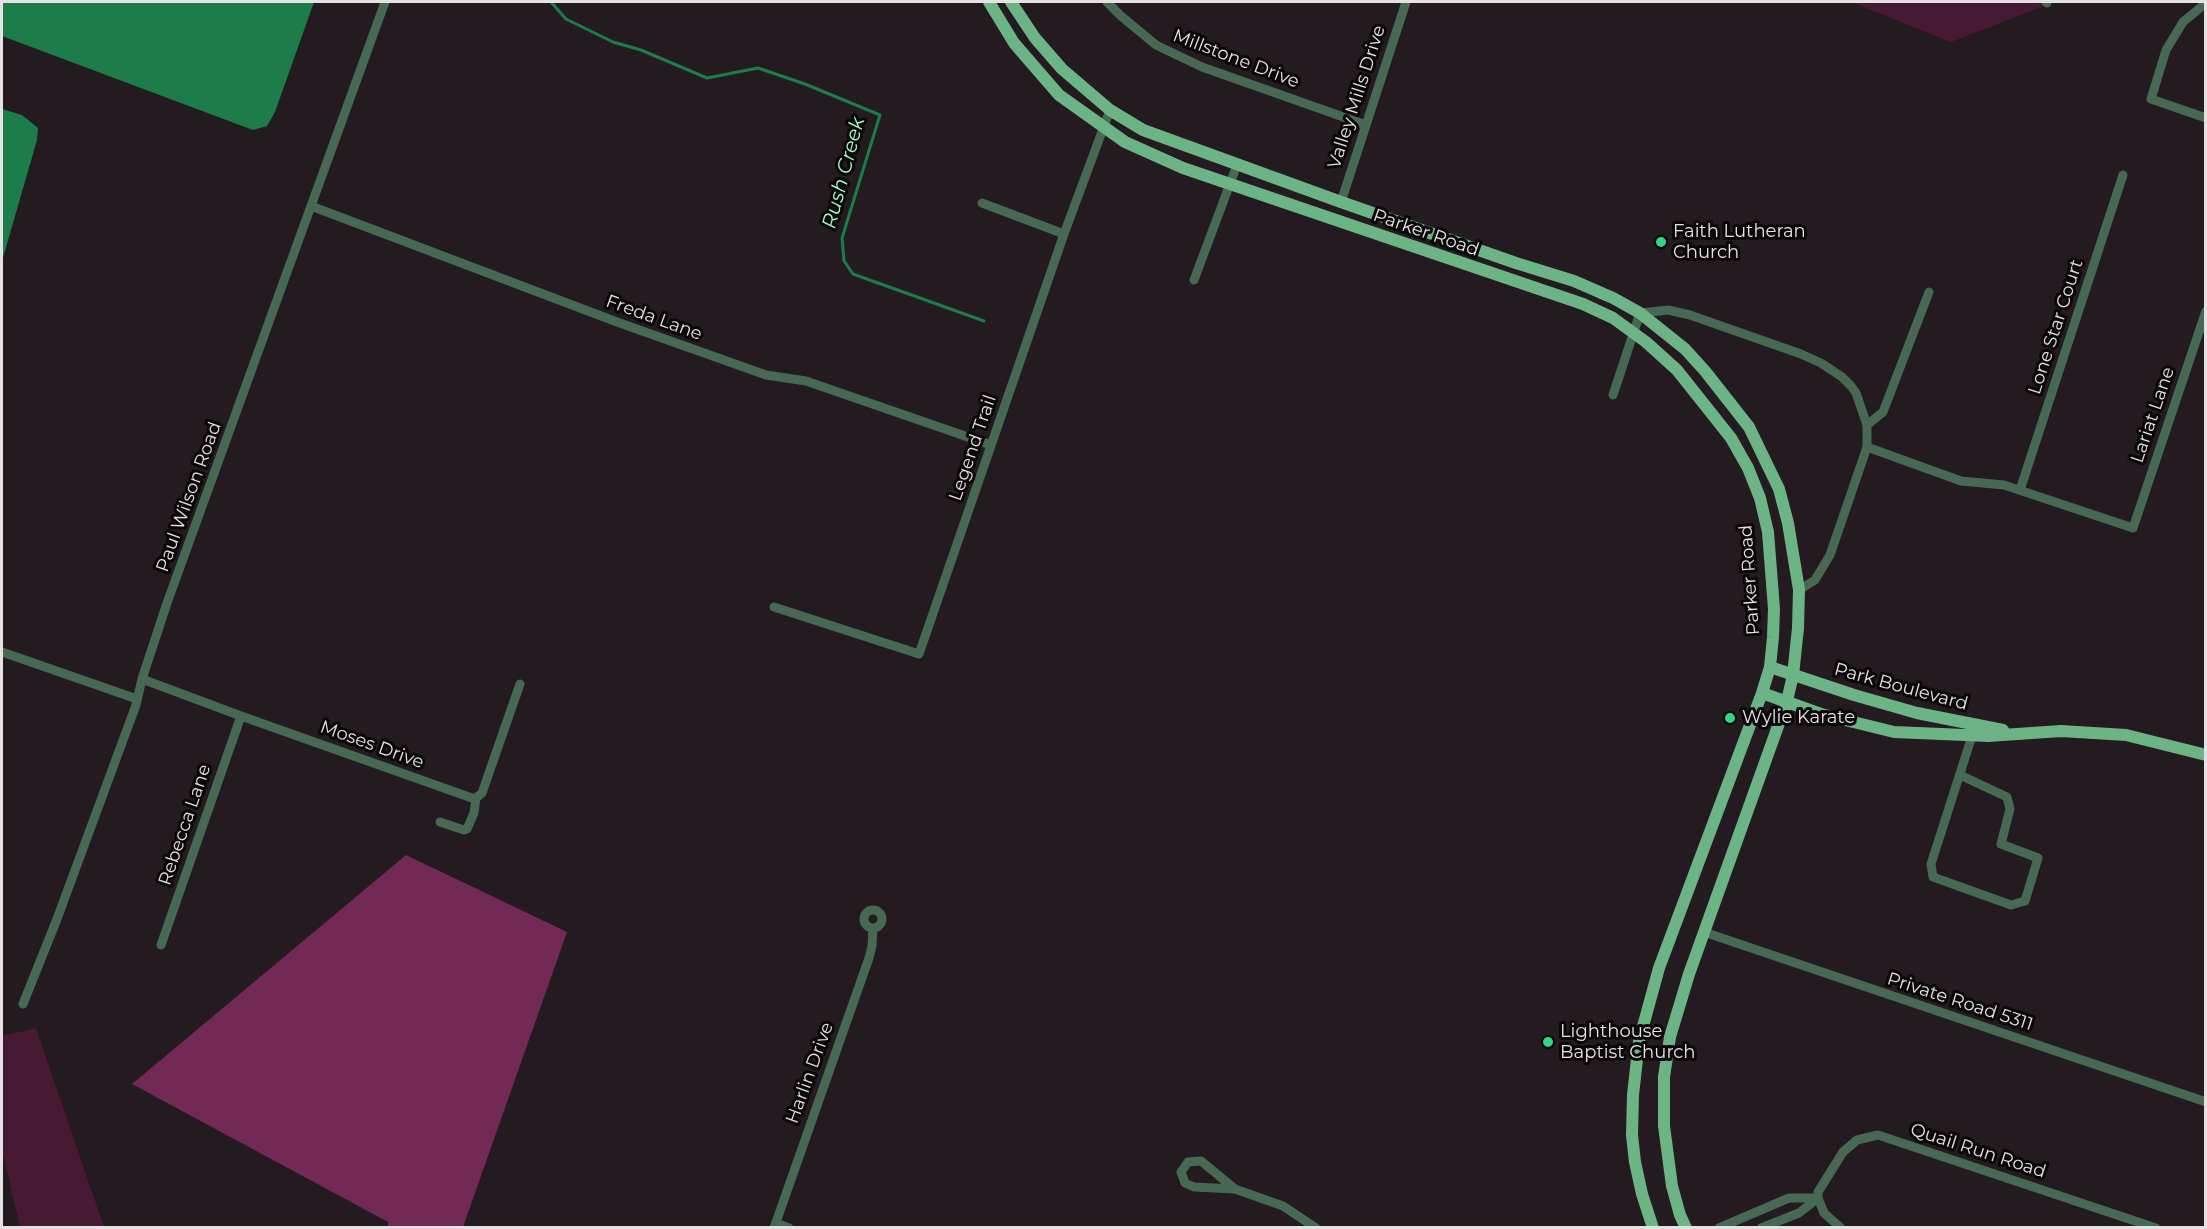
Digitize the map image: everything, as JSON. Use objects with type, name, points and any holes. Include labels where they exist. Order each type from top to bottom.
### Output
[{"type":"main road","name":"Parker Road","points":[[989,2],[1014,43],[1059,95],[1125,142],[1161,159],[1230,184],[1583,304],[1613,318],[1677,370],[1731,438],[1748,468],[1760,498],[1768,532],[1774,609],[1770,667],[1659,968],[1639,1041],[1633,1095],[1632,1135],[1642,1194],[1653,1227]]},
{"type":"main road","name":"Parker Road","points":[[1011,2],[1035,38],[1062,69],[1110,110],[1143,130],[1341,202],[1604,293],[1640,313],[1686,350],[1749,427],[1779,489],[1799,590],[1798,628],[1793,675],[1787,701],[1704,932],[1670,1037],[1664,1077],[1664,1126],[1667,1159],[1680,1215],[1686,1227]]},
{"type":"main road","name":"Park Boulevard","points":[[1770,667],[1917,713],[2025,733]]},
{"type":"main road","name":"Park Boulevard","points":[[1762,693],[1821,714],[1894,732],[1972,736],[2061,731],[2126,735],[2187,748],[2205,755]]},
{"type":"street","name":"Paul Wilson Road","points":[[22,1004],[57,919],[137,699],[167,603],[385,2]]},
{"type":"street","name":"Millstone Drive","points":[[1107,2],[1156,45],[1193,62],[1366,125]]},
{"type":"street","name":"Valley Mills Drive","points":[[1341,202],[1406,2]]},
{"type":"street","points":[[2205,3],[2183,22],[2166,50],[2151,99],[2205,118]]},
{"type":"street","name":"Legend Trail","points":[[774,607],[919,654],[1064,234],[1110,110]]},
{"type":"street","points":[[1194,280],[1237,165]]},
{"type":"street","name":"Lone Star Court","points":[[2019,490],[2123,175]]},
{"type":"street","points":[[982,203],[1064,234]]},
{"type":"street","name":"Freda Lane","points":[[311,206],[617,322],[766,375],[806,381],[991,445]]},
{"type":"street","points":[[1867,425],[1883,411],[1929,292]]},
{"type":"street","points":[[1613,395],[1640,313],[1676,311],[1800,354],[1821,363],[1851,386],[1856,393],[1867,425],[1867,447],[1830,555],[1815,580],[1799,590]]},
{"type":"street","name":"Lariat Lane","points":[[2019,490],[2133,528],[2205,311]]},
{"type":"street","points":[[1867,447],[1961,481],[2004,485],[2019,490]]},
{"type":"street","points":[[2,652],[137,699]]},
{"type":"street","name":"Moses Drive","points":[[142,678],[241,716],[467,797],[476,798]]},
{"type":"street","points":[[440,822],[467,829],[474,813],[476,798],[482,793],[520,684]]},
{"type":"street","name":"Rebecca Lane","points":[[161,945],[241,716]]},
{"type":"street","points":[[1960,775],[2007,797],[2010,809],[2001,844],[2038,858],[2025,901],[2011,905],[1933,877],[1931,864],[1972,736]]},
{"type":"street","name":"Harlin Drive","points":[[775,1225],[869,958],[873,928]]},
{"type":"street","name":"Private Road 5311","points":[[1704,932],[2205,1102]]},
{"type":"street","name":"Quail Run Road","points":[[1761,1227],[1799,1213],[1818,1198],[1818,1192],[1843,1152],[1857,1140],[1878,1135],[2156,1227]]},
{"type":"street","points":[[1235,1189],[1201,1161],[1188,1162],[1181,1172],[1185,1184],[1194,1187],[1235,1189],[1283,1206],[1316,1227]]},
{"type":"street","points":[[1719,1227],[1789,1198],[1818,1198],[1824,1213],[1841,1227]]},
{"type":"street","points":[[775,1225],[789,1227]]},
{"type":"shaded area","points":[[2,2],[314,2],[275,112],[267,126],[253,130],[2,36]]},
{"type":"shaded area","points":[[2054,2],[1951,42],[1854,3]]},
{"type":"shaded area","points":[[2,109],[22,115],[38,128],[37,140],[2,261]]},
{"type":"shaded area","points":[[406,855],[567,932],[463,1227],[388,1227],[388,1222],[132,1084]]},
{"type":"shaded area","points":[[36,1028],[104,1227],[20,1227],[2,1150],[2,1036]]},
{"type":"waterway","name":"Rush Creek","points":[[551,2],[566,19],[613,42],[641,50],[707,78],[758,68],[805,84],[880,115],[842,238],[844,261],[853,274],[984,321]]},
{"type":"place","name":"Faith Lutheran Church","points":[[1661,242]]},
{"type":"place","name":"Wylie Karate","points":[[1730,718]]},
{"type":"place","name":"Lighthouse Baptist Church","points":[[1548,1042]]}]
